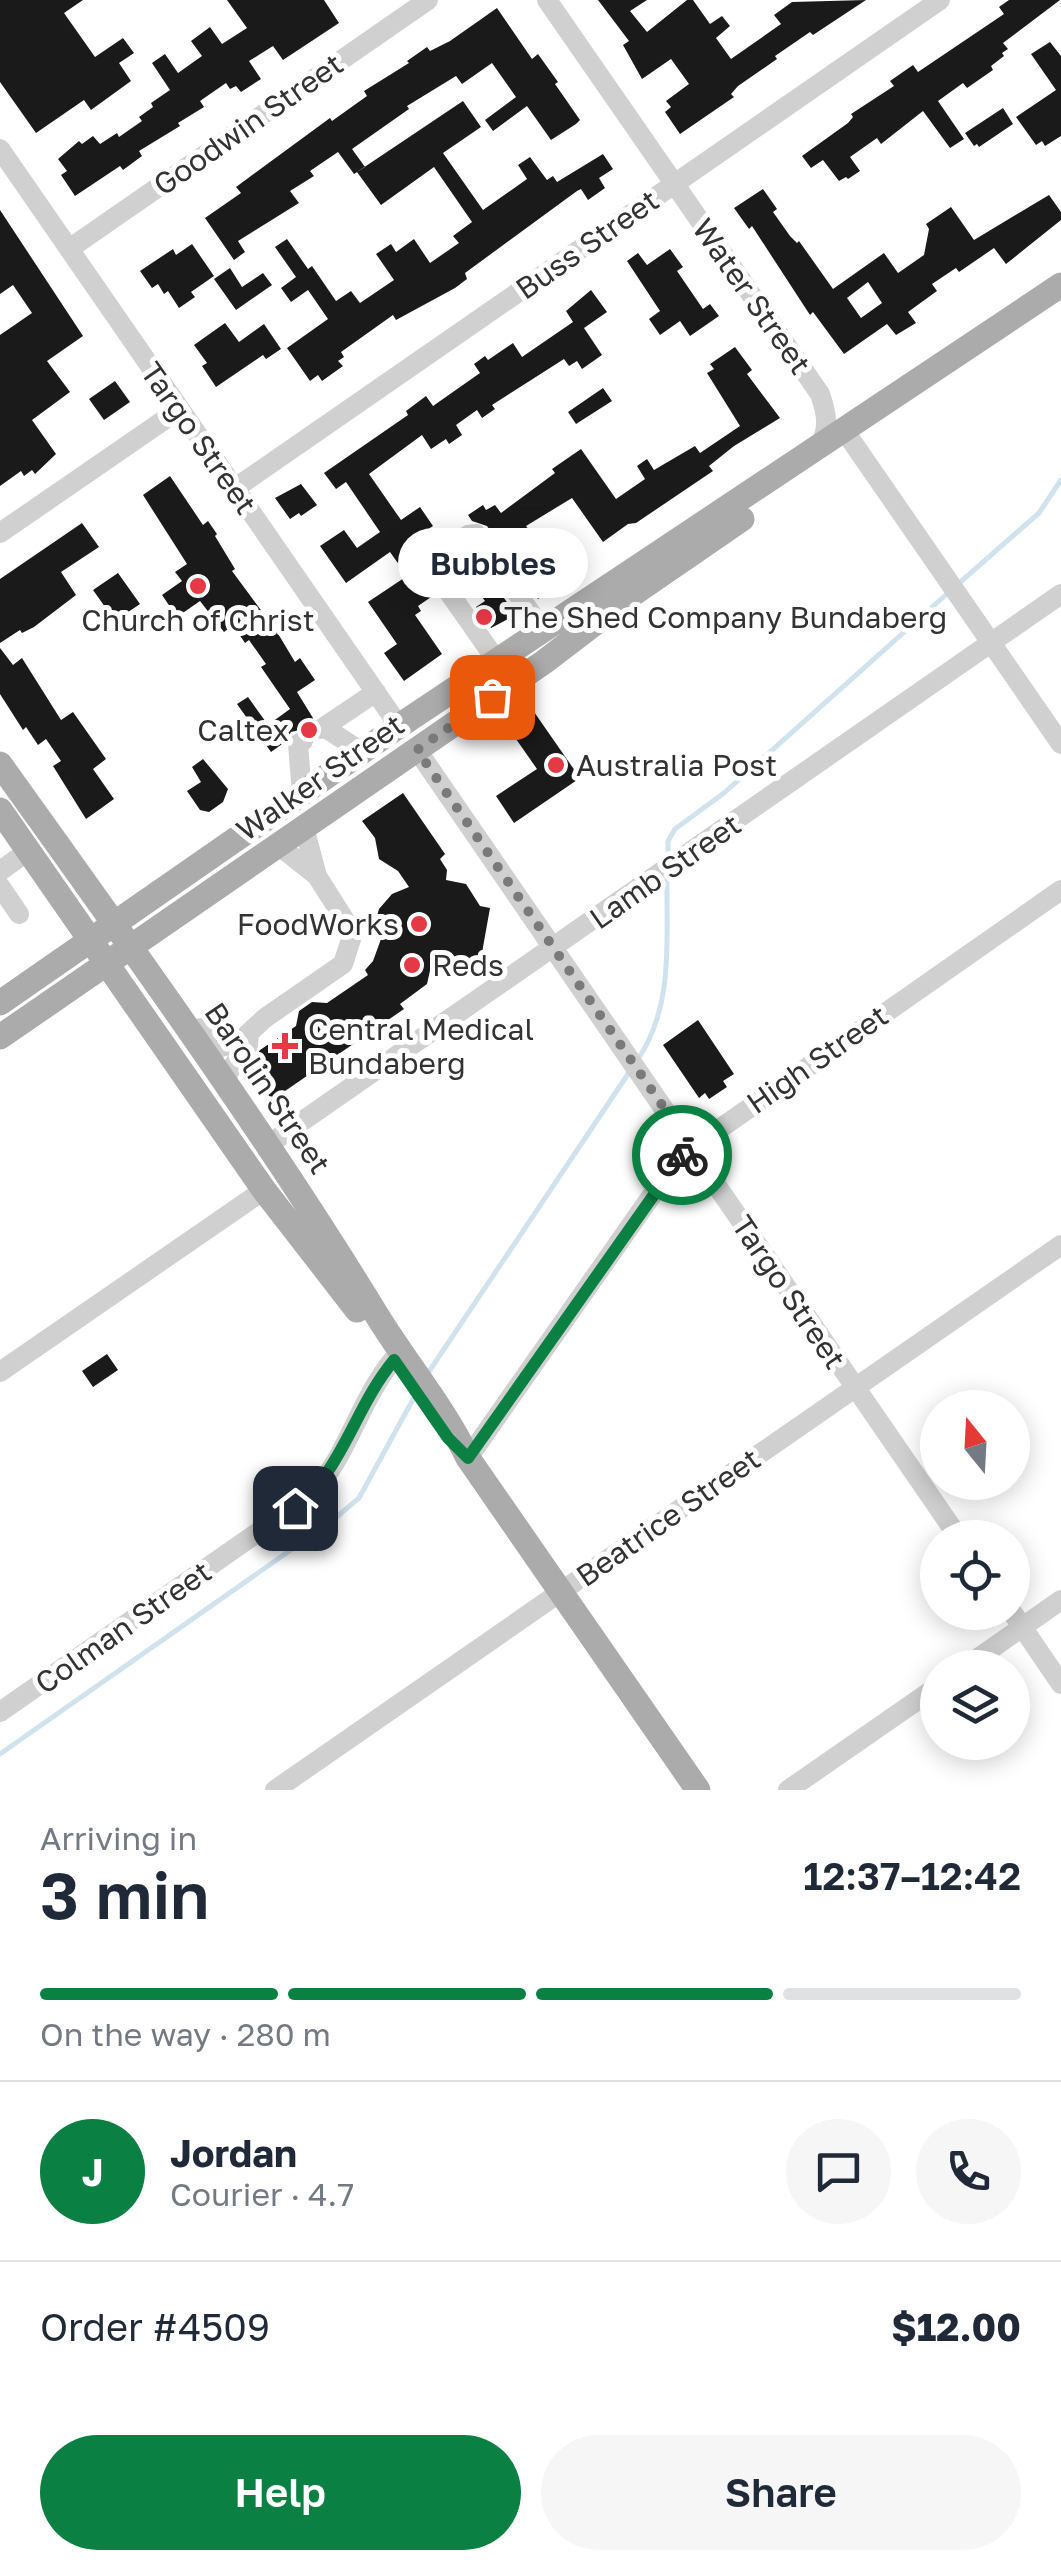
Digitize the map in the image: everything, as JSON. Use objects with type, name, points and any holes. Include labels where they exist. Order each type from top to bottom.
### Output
[{"type":"main road","name":"Walker Street","points":[[0,1037],[513,683],[848,436],[874,410],[1061,285]]},
{"type":"main road","name":"Walker Street","points":[[0,1003],[399,726],[818,448],[897,412],[1013,318]]},
{"type":"main road","points":[[399,726],[424,727],[474,694],[513,683]]},
{"type":"main road","points":[[296,798],[340,784],[387,751],[398,747],[417,750]]},
{"type":"main road","name":"Barolin Street","points":[[0,764],[132,946],[268,1145],[448,1438],[468,1458],[698,1790]]},
{"type":"main road","name":"Barolin Street","points":[[0,810],[264,1190],[413,1381]]},
{"type":"main road","points":[[268,1145],[265,1156],[274,1184],[310,1236],[318,1259]]},
{"type":"street","name":"Goodwin Street","points":[[68,249],[428,0]]},
{"type":"street","name":"Water Street","points":[[547,0],[820,394],[852,413],[874,410]]},
{"type":"street","name":"Buss Street","points":[[234,488],[940,0]]},
{"type":"street","name":"Targo Street","points":[[0,149],[399,726]]},
{"type":"street","name":"Water Street","points":[[818,448],[827,422],[820,394]]},
{"type":"street","points":[[0,533],[180,409]]},
{"type":"street","points":[[848,436],[1061,744]]},
{"type":"street","points":[[496,661],[431,568],[433,558],[468,534],[476,534],[542,630]]},
{"type":"street","name":"Lamb Street","points":[[268,1145],[1061,594]]},
{"type":"street","points":[[296,798],[298,744],[376,692]]},
{"type":"street","points":[[316,732],[362,752]]},
{"type":"street","name":"Targo Street","points":[[417,750],[947,1520]]},
{"type":"street","points":[[170,1001],[195,1020],[215,1048],[240,1040],[348,958],[354,933],[317,876],[304,827]]},
{"type":"street","points":[[278,845],[317,876]]},
{"type":"street","points":[[0,871],[28,851]]},
{"type":"street","points":[[0,886],[19,914]]},
{"type":"street","name":"High Street","points":[[468,1458],[667,1173],[691,1147],[1061,890]]},
{"type":"street","points":[[224,1080],[248,1045],[250,1033]]},
{"type":"street","points":[[0,1372],[264,1190]]},
{"type":"street","name":"Beatrice Street","points":[[275,1790],[1061,1245]]},
{"type":"street","name":"Colman Street","points":[[0,1712],[310,1496],[330,1472],[378,1380],[413,1381]]},
{"type":"street","points":[[1030,1614],[1061,1600]]},
{"type":"street","points":[[984,1650],[1006,1630]]},
{"type":"street","points":[[1024,1630],[1061,1684]]},
{"type":"street","points":[[788,1790],[920,1698]]},
{"type":"building","points":[[0,0],[83,0],[64,13],[95,57],[123,38],[134,53],[119,63],[131,81],[91,110],[84,100],[36,133],[0,82]]},
{"type":"building","points":[[227,0],[324,0],[339,23],[283,60],[273,46],[249,61],[261,79],[241,92],[236,86],[230,89],[226,83],[200,101],[204,107],[178,123],[180,126],[139,151],[142,156],[75,196],[61,175],[67,171],[58,159],[79,141],[82,144],[93,136],[100,144],[142,121],[139,117],[153,107],[151,103],[170,90],[152,63],[165,54],[178,73],[202,56],[191,41],[210,27],[222,44],[247,28]]},
{"type":"building","points":[[598,0],[647,0],[630,11],[647,32],[687,0],[693,0],[710,24],[722,16],[730,26],[716,38],[731,59],[781,24],[774,15],[792,2],[866,0],[775,56],[777,59],[738,86],[731,94],[734,97],[680,134],[665,112],[671,107],[666,101],[689,84],[671,59],[642,79],[623,45],[629,41]]},
{"type":"building","points":[[1009,0],[1060,0],[1003,43],[1008,49],[991,66],[993,70],[967,88],[963,83],[938,101],[964,139],[950,148],[923,111],[881,144],[877,138],[850,157],[860,171],[848,179],[839,181],[823,160],[811,168],[802,156],[848,123],[851,114],[894,86],[890,81],[913,65],[918,72],[1004,14],[999,7]]},
{"type":"building","points":[[497,8],[532,59],[538,54],[558,82],[555,84],[580,120],[576,124],[551,140],[527,106],[493,131],[485,120],[516,97],[492,63],[462,84],[456,76],[407,106],[409,109],[352,149],[365,167],[354,174],[338,152],[310,171],[314,176],[290,191],[299,203],[238,241],[245,252],[234,260],[205,218],[241,193],[236,187],[330,118],[332,121],[367,96],[364,91],[427,47],[430,51],[450,41]]},
{"type":"building","points":[[1050,42],[1061,56],[1061,136],[1045,146],[1042,141],[1036,145],[1016,117],[1056,90],[1031,54]]},
{"type":"building","points":[[463,101],[481,127],[443,153],[483,210],[527,179],[518,165],[530,157],[547,180],[553,176],[557,182],[603,154],[613,169],[599,178],[605,188],[588,200],[581,189],[577,191],[465,273],[467,279],[455,288],[396,320],[393,315],[341,352],[344,357],[338,361],[343,366],[322,381],[318,375],[310,381],[287,348],[328,319],[308,290],[291,302],[281,288],[296,277],[275,247],[287,239],[336,301],[351,291],[360,303],[394,280],[376,254],[391,244],[396,252],[414,239],[430,263],[459,243],[453,236],[472,222],[434,167],[381,205],[357,172]]},
{"type":"building","points":[[1003,108],[1013,124],[979,147],[974,146],[965,133]]},
{"type":"building","points":[[763,189],[777,209],[773,212],[833,289],[884,253],[898,273],[924,255],[929,229],[926,224],[951,207],[974,240],[1049,195],[1061,212],[1061,220],[1006,264],[994,248],[959,272],[956,268],[932,284],[937,291],[908,312],[916,323],[896,335],[887,324],[844,354],[813,312],[810,315],[752,226],[749,229],[734,208]],"holes":[[[868,282],[882,303],[861,318],[847,298]]]},
{"type":"building","points":[[0,210],[83,336],[47,361],[70,392],[32,420],[56,454],[35,474],[32,470],[24,476],[21,471],[0,486],[0,335],[32,313],[13,285],[0,294]]},
{"type":"building","points":[[192,244],[214,276],[191,292],[195,297],[179,308],[168,291],[164,294],[158,284],[152,288],[140,271],[173,249],[176,255]]},
{"type":"building","points":[[670,249],[683,267],[677,271],[703,309],[710,304],[719,316],[690,336],[680,321],[660,335],[649,319],[660,311],[627,261],[638,253],[647,265]]},
{"type":"building","points":[[230,268],[242,287],[263,273],[272,285],[236,310],[214,279]]},
{"type":"building","points":[[591,290],[607,312],[584,328],[602,355],[582,369],[577,361],[569,366],[564,359],[492,405],[495,409],[482,418],[477,410],[456,425],[462,435],[449,444],[446,439],[431,449],[422,435],[369,474],[401,520],[420,507],[433,526],[419,535],[426,546],[417,569],[434,595],[418,606],[421,611],[415,615],[442,654],[404,681],[384,653],[397,644],[368,602],[407,576],[390,552],[346,583],[320,546],[344,530],[357,548],[380,532],[346,482],[336,489],[324,473],[408,415],[406,411],[426,396],[433,406],[480,373],[474,364],[485,356],[488,360],[513,343],[522,357],[573,322],[566,311]]},
{"type":"building","points":[[225,323],[239,342],[264,324],[281,349],[266,359],[263,355],[216,387],[202,366],[207,363],[194,345]]},
{"type":"building","points":[[735,347],[752,370],[747,374],[780,418],[734,446],[709,466],[713,471],[603,542],[572,498],[526,526],[560,575],[544,587],[547,592],[538,599],[487,526],[472,521],[468,515],[483,505],[486,510],[495,505],[501,513],[581,449],[616,499],[645,479],[637,466],[647,459],[654,470],[695,446],[700,453],[740,426],[707,373],[714,369],[710,364]]},
{"type":"building","points":[[115,381],[130,402],[104,420],[89,399]]},
{"type":"building","points":[[603,388],[612,401],[576,424],[568,412]]},
{"type":"building","points":[[170,476],[203,525],[208,521],[217,534],[235,569],[232,571],[265,612],[295,662],[300,658],[315,680],[297,692],[313,718],[307,728],[291,732],[271,752],[237,704],[248,697],[268,725],[290,709],[261,667],[266,664],[233,625],[224,632],[200,601],[177,617],[162,595],[182,581],[175,572],[187,564],[143,495]]},
{"type":"building","points":[[301,484],[317,505],[290,519],[275,498]]},
{"type":"building","points":[[82,523],[99,547],[61,572],[76,595],[34,627],[22,633],[20,630],[0,643],[0,579]]},
{"type":"building","points":[[470,550],[516,615],[491,628],[476,607],[485,601],[463,570],[454,576],[447,565]]},
{"type":"building","points":[[118,573],[140,604],[115,621],[93,590]]},
{"type":"building","points":[[0,648],[13,665],[22,658],[61,720],[73,712],[106,759],[93,769],[114,799],[86,819],[53,766],[61,761],[46,739],[38,745],[26,727],[23,730],[0,694]]},
{"type":"building","points":[[532,709],[580,778],[514,823],[496,796],[537,769],[507,726]]},
{"type":"building","points":[[203,759],[228,789],[223,802],[209,812],[200,810],[187,791],[201,782],[192,767]]},
{"type":"building","points":[[403,793],[445,854],[440,859],[447,870],[446,880],[466,884],[480,906],[490,908],[480,964],[471,962],[457,971],[431,966],[427,984],[400,1004],[404,1009],[272,1100],[249,1067],[260,1050],[296,1026],[299,1011],[312,1002],[327,1003],[368,975],[365,970],[381,939],[376,919],[379,909],[392,894],[409,887],[398,871],[379,859],[375,838],[362,821]]},
{"type":"building","points":[[698,1020],[734,1074],[723,1081],[727,1087],[709,1099],[705,1093],[699,1098],[663,1045]]},
{"type":"building","points":[[107,1354],[118,1370],[93,1387],[82,1371]]},
{"type":"waterway","points":[[957,585],[1039,513],[1061,480]]},
{"type":"waterway","points":[[668,859],[668,841],[675,829],[724,793],[949,592]]},
{"type":"waterway","points":[[636,1062],[648,1041],[663,996],[667,875]]},
{"type":"waterway","points":[[428,1373],[630,1071]]},
{"type":"waterway","points":[[0,1754],[332,1521],[359,1498],[417,1392]]},
{"type":"way so far","points":[[492,697],[417,750],[691,1147],[682,1155]]},
{"type":"place","name":"Church of Christ","points":[[198,586]]},
{"type":"place","name":"The Shed Company Bundaberg","points":[[484,617]]},
{"type":"place","name":"Bubbles","points":[[492,697]]},
{"type":"place","name":"Caltex","points":[[309,730]]},
{"type":"place","name":"Australia Post","points":[[556,765]]},
{"type":"place","name":"FoodWorks","points":[[419,924]]},
{"type":"place","name":"Reds","points":[[412,965]]},
{"type":"place","name":"Central Medical Bundaberg","points":[[285,1046]]},
{"type":"route","points":[[295,1508],[323,1483],[365,1402],[394,1360],[448,1438],[468,1458],[682,1155]]}]
